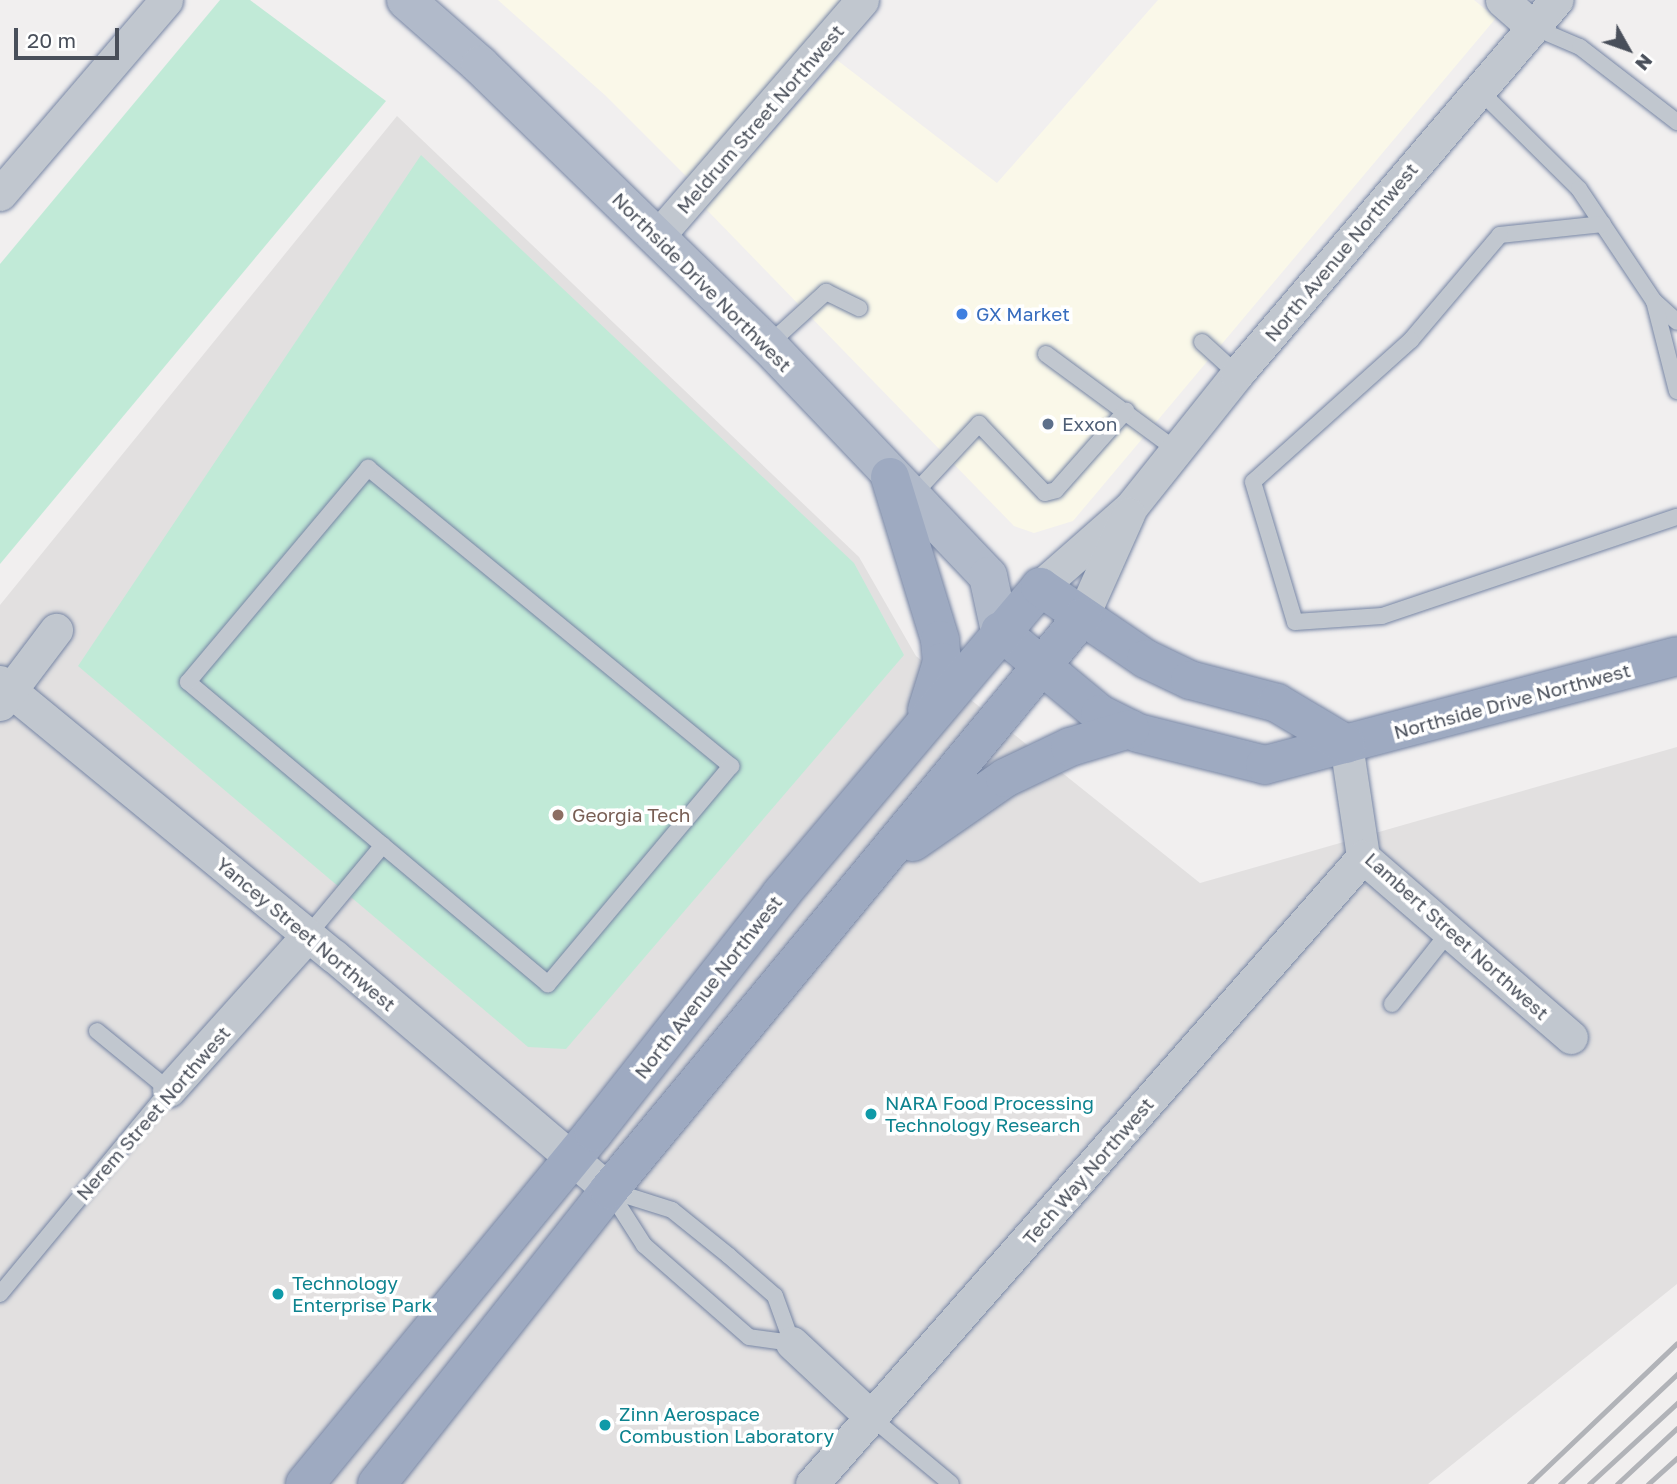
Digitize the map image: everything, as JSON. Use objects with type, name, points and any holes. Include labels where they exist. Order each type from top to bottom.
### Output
[{"type":"highway","points":[[900,487],[940,640],[942,662],[919,730]]},
{"type":"highway","points":[[1040,587],[1157,665],[1190,680],[1277,703],[1346,744]]},
{"type":"highway","name":"North Avenue Northwest","points":[[305,1484],[572,1158],[780,894],[1040,587]]},
{"type":"highway","name":"North Avenue Northwest","points":[[377,1484],[609,1190],[1082,617]]},
{"type":"highway","name":"Northside Drive Northwest","points":[[1000,631],[1041,668],[1100,714],[1130,729],[1265,765],[1677,656]]},
{"type":"highway","points":[[869,873],[1005,778],[1070,747],[1130,729]]},
{"type":"main road","name":"Northside Drive Northwest","points":[[405,0],[480,65],[768,345],[900,487],[988,576]]},
{"type":"main road","points":[[1000,631],[988,576],[1040,587]]},
{"type":"street","points":[[0,194],[166,0]]},
{"type":"street","name":"Meldrum Street Northwest","points":[[657,237],[862,0]]},
{"type":"street","points":[[1502,0],[1533,27]]},
{"type":"street","name":"North Avenue Northwest","points":[[1040,587],[1130,507],[1237,374],[1556,0]]},
{"type":"street","name":"North Avenue Northwest","points":[[1082,617],[1130,507]]},
{"type":"street","points":[[3,693],[56,630]]},
{"type":"street","name":"Yancey Street Northwest","points":[[3,693],[308,935],[609,1190]]},
{"type":"street","name":"Lambert Street Northwest","points":[[1346,744],[1363,857],[1571,1037]]},
{"type":"street","name":"Tech Way Northwest","points":[[812,1484],[1363,857]]},
{"type":"street","name":"Nerem Street Northwest","points":[[169,1090],[308,935]]},
{"type":"street","points":[[792,1343],[871,1417]]},
{"type":"lane","points":[[1533,27],[1580,47],[1677,122]]},
{"type":"lane","points":[[1479,90],[1579,189],[1654,301],[1677,322]]},
{"type":"lane","points":[[1602,224],[1500,235],[1411,340],[1253,482],[1295,622],[1382,616],[1677,517]]},
{"type":"lane","points":[[768,345],[825,292],[859,308]]},
{"type":"lane","points":[[1654,301],[1677,391]]},
{"type":"lane","points":[[1202,342],[1237,374]]},
{"type":"lane","points":[[1045,354],[1176,450]]},
{"type":"lane","points":[[900,487],[979,424],[1045,493],[1056,491],[1126,411]]},
{"type":"lane","points":[[368,468],[731,766],[548,984],[383,845],[188,682],[368,468]]},
{"type":"lane","points":[[308,935],[383,845]]},
{"type":"lane","points":[[1392,1004],[1449,932]]},
{"type":"lane","points":[[97,1031],[169,1090]]},
{"type":"lane","name":"Nerem Street Northwest","points":[[0,1294],[169,1090]]},
{"type":"lane","points":[[609,1190],[672,1210],[729,1256],[775,1296],[792,1343],[749,1337],[644,1245],[609,1190]]},
{"type":"lane","points":[[871,1417],[951,1484]]},
{"type":"shaded area","points":[[498,0],[842,0],[688,178],[606,96]]},
{"type":"shaded area","points":[[1158,0],[1474,0],[1496,18],[1073,521],[1034,533],[1014,526],[705,208],[837,60],[997,183]]},
{"type":"shaded area","name":"Georgia Tech","points":[[397,116],[859,557],[916,656],[1200,883],[1677,747],[1677,1284],[1428,1484],[0,1484],[0,605]]},
{"type":"green space","points":[[220,0],[250,0],[386,101],[0,564],[0,264]]},
{"type":"green space","points":[[421,155],[854,563],[904,655],[566,1049],[528,1047],[78,666]]},
{"type":"railway","points":[[1529,1484],[1677,1343]]},
{"type":"railway","points":[[1560,1484],[1677,1374]]},
{"type":"railway","points":[[1589,1484],[1677,1403]]},
{"type":"railway","points":[[1617,1484],[1677,1428]]},
{"type":"railway","points":[[1648,1484],[1677,1458]]},
{"type":"place","name":"GX Market","points":[[962,314]]},
{"type":"place","name":"Exxon","points":[[1048,424]]},
{"type":"place","name":"Georgia Tech","points":[[558,815]]},
{"type":"place","name":"NARA Food Processing Technology Research","points":[[871,1114]]},
{"type":"place","name":"Technology Enterprise Park","points":[[278,1294]]},
{"type":"place","name":"Zinn Aerospace Combustion Laboratory","points":[[605,1425]]}]
